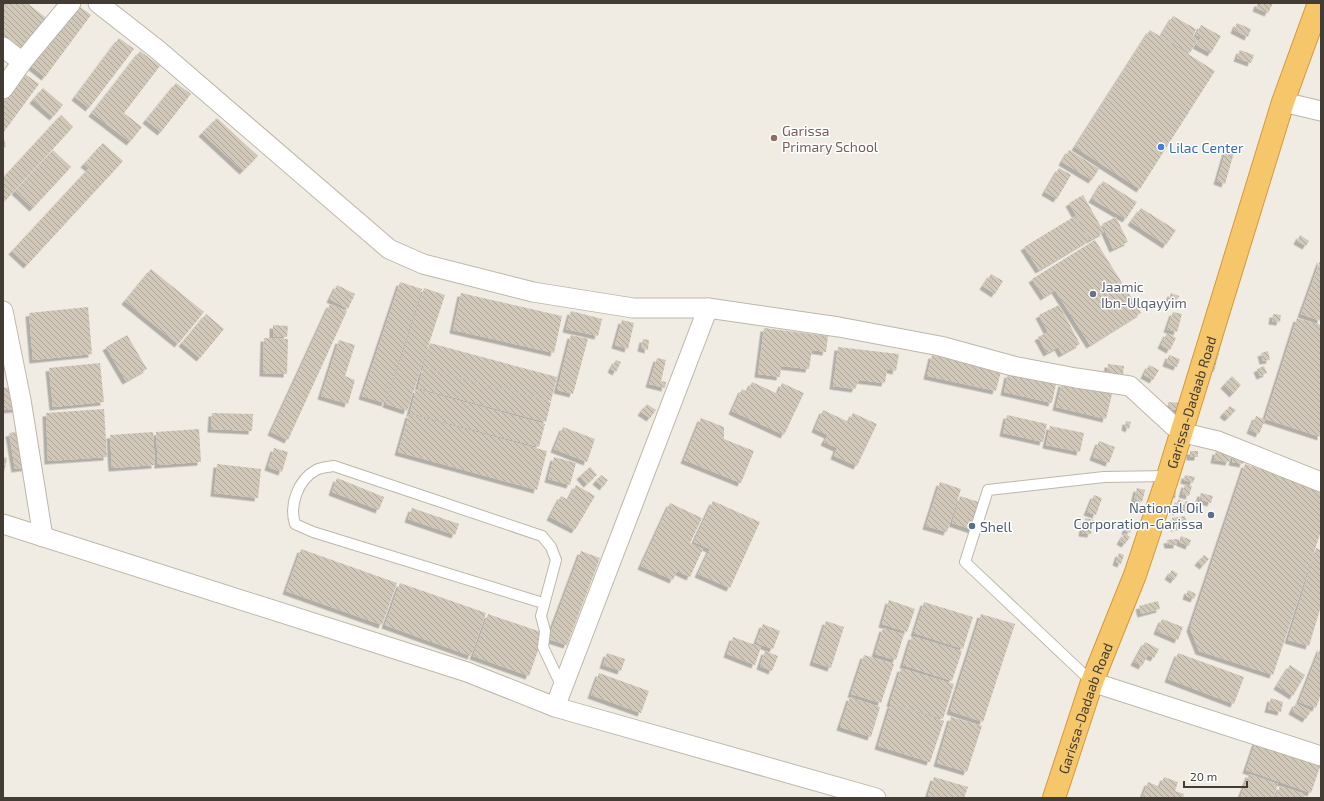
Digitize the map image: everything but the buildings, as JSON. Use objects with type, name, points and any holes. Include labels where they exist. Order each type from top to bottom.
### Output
[{"type":"highway","name":"Garissa-Dadaab Road","points":[[1054,798],[1092,682],[1135,574],[1168,476],[1180,432],[1283,102],[1319,3]]},
{"type":"street","points":[[3,89],[22,62],[71,3]]},
{"type":"street","points":[[98,3],[158,50],[390,249],[423,264],[534,292],[633,308],[708,308],[838,327],[940,346],[1044,372],[1130,386],[1180,432],[1218,441],[1321,482]]},
{"type":"street","points":[[3,48],[22,62]]},
{"type":"street","points":[[1283,102],[1321,111]]},
{"type":"street","points":[[555,707],[708,308]]},
{"type":"street","points":[[3,311],[21,400],[43,537]]},
{"type":"street","points":[[3,524],[467,672],[555,707],[876,798]]},
{"type":"street","points":[[1092,682],[1321,756]]},
{"type":"lane","points":[[543,603],[313,532],[295,524],[292,513],[294,501],[305,478],[317,469],[334,466],[542,536],[552,547],[556,560],[543,603],[541,616],[545,630],[544,647],[562,687]]},
{"type":"lane","points":[[1092,682],[966,562],[988,490],[1104,477],[1168,476]]},
{"type":"place","name":"Garissa Primary School","points":[[774,138]]},
{"type":"place","name":"Lilac Center","points":[[1161,147]]},
{"type":"place","name":"Jaamic Ibn-Ulqayyim","points":[[1093,294]]},
{"type":"place","name":"National Oil Corporation-Garissa","points":[[1211,515]]},
{"type":"place","name":"Shell","points":[[972,526]]}]
